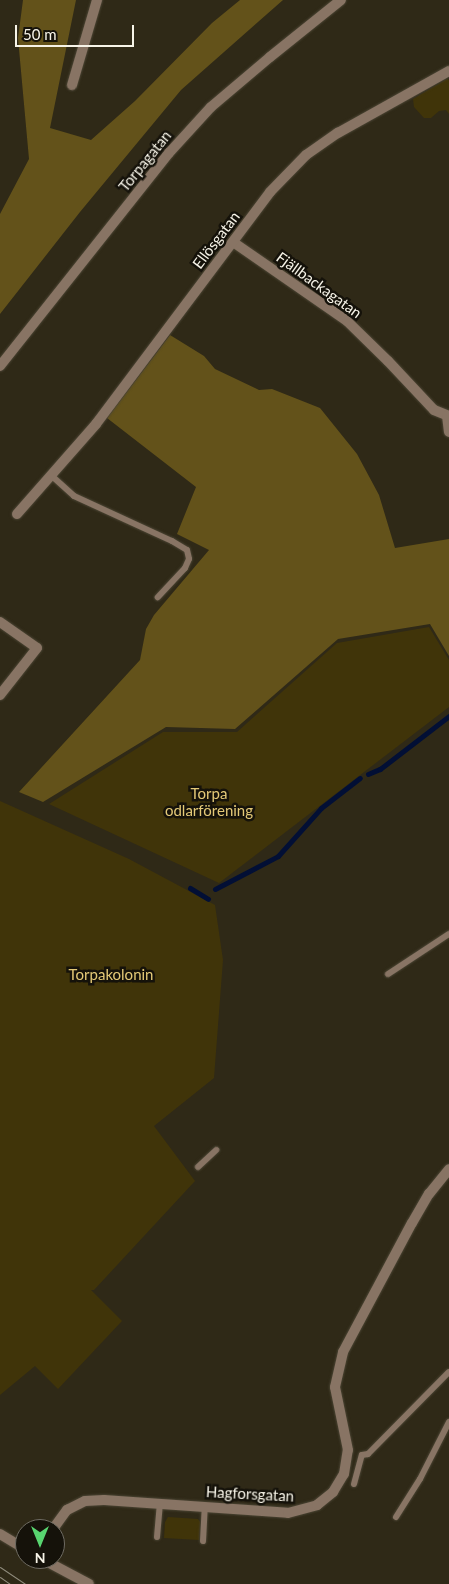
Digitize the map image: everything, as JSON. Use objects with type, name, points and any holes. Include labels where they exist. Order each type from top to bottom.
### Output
[{"type":"street","points":[[72,85],[97,0]]},
{"type":"street","name":"Torpagatan","points":[[0,366],[169,153],[205,114],[270,57],[341,0]]},
{"type":"street","name":"Ellösgatan","points":[[17,514],[96,424],[270,192],[306,155],[338,132],[449,71]]},
{"type":"street","name":"Fjällbackagatan","points":[[233,242],[347,321],[434,410],[448,416]]},
{"type":"street","points":[[448,416],[449,432]]},
{"type":"street","points":[[0,622],[37,648],[0,695]]},
{"type":"street","name":"Hagforsgatan","points":[[61,1519],[67,1510],[85,1500],[273,1513],[297,1512],[317,1505],[339,1483],[347,1463],[348,1450],[335,1387],[340,1361],[412,1223],[429,1194],[449,1169]]},
{"type":"street","points":[[0,1534],[15,1543]]},
{"type":"street","points":[[61,1569],[89,1584]]},
{"type":"lane","points":[[52,476],[74,496],[172,540],[187,550],[189,559],[185,568],[158,597]]},
{"type":"lane","points":[[388,974],[449,934]]},
{"type":"lane","points":[[198,1167],[216,1150]]},
{"type":"lane","points":[[354,1484],[362,1455],[368,1454],[449,1372]]},
{"type":"lane","points":[[396,1517],[420,1478],[449,1422]]},
{"type":"lane","points":[[157,1537],[160,1504]]},
{"type":"lane","points":[[203,1541],[205,1507]]},
{"type":"green space","points":[[447,79],[449,80],[449,114],[446,110],[439,111],[431,118],[424,118],[414,107],[413,99]]},
{"type":"green space","name":"Torpa odlarförening","points":[[429,627],[449,660],[449,707],[219,883],[49,804],[163,732],[237,732],[337,643]]},
{"type":"green space","name":"Torpakolonin","points":[[0,801],[129,859],[215,905],[223,960],[214,1078],[154,1126],[195,1181],[94,1290],[91,1290],[122,1321],[58,1389],[35,1366],[0,1395]]},
{"type":"green space","points":[[168,1517],[198,1519],[200,1522],[199,1540],[164,1538],[165,1522]]},
{"type":"shaded area","points":[[23,0],[76,0],[50,128],[91,140],[135,101],[212,23],[240,0],[283,0],[181,90],[80,212],[0,314],[0,214],[29,159],[18,38]]},
{"type":"shaded area","points":[[170,335],[204,356],[215,369],[259,390],[272,389],[320,408],[357,454],[379,495],[395,548],[449,539],[449,656],[430,624],[338,639],[235,729],[166,727],[43,802],[19,792],[140,660],[146,629],[154,615],[209,550],[177,534],[196,487],[107,418]]},
{"type":"waterway","points":[[368,774],[380,769],[449,716]]},
{"type":"waterway","points":[[215,889],[278,856],[321,808],[360,778]]},
{"type":"waterway","points":[[190,888],[208,899]]},
{"type":"tram line","points":[[0,1567],[25,1584]]},
{"type":"tram line","points":[[0,1577],[10,1584]]}]
